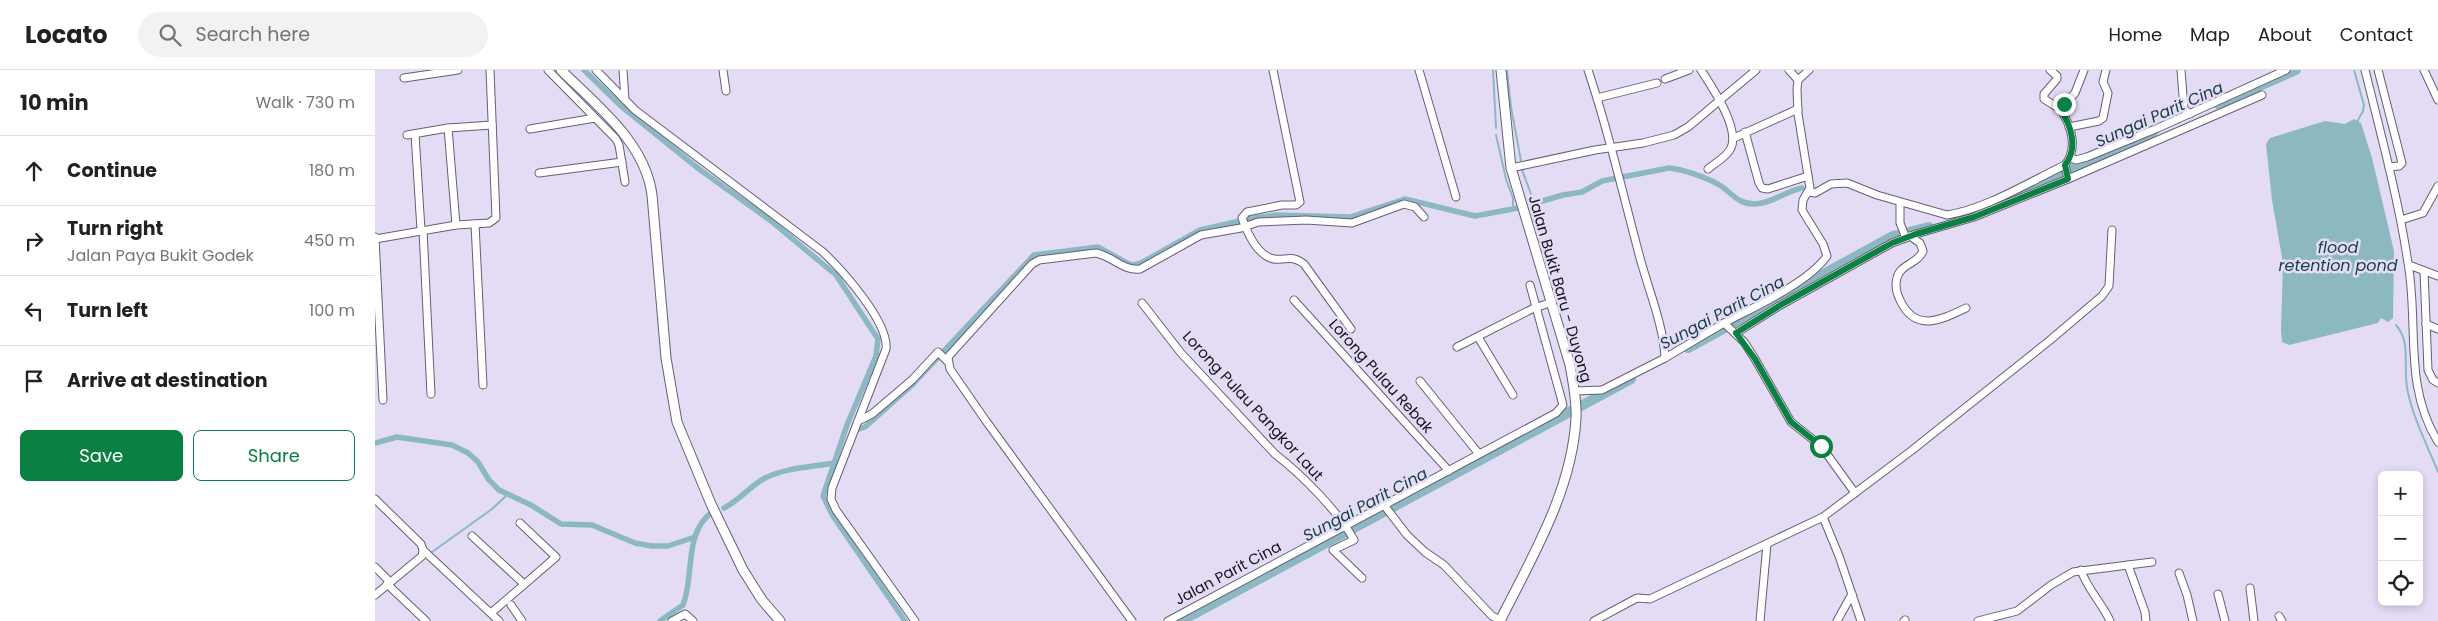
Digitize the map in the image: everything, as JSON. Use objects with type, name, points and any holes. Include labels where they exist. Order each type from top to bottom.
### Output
[{"type":"main road","points":[[561,70],[626,137],[647,172],[652,195],[669,384],[677,422],[711,504],[743,570],[762,600],[780,621]]},
{"type":"main road","name":"Jalan Bukit Baru - Duyong","points":[[1500,620],[1560,493],[1571,453],[1576,418],[1575,394],[1570,365],[1511,168],[1501,70]]},
{"type":"street","points":[[404,78],[458,70]]},
{"type":"street","points":[[383,400],[375,238],[456,225],[489,223],[496,218],[490,70]]},
{"type":"street","points":[[548,70],[616,139],[625,182]]},
{"type":"street","points":[[596,70],[644,117],[823,252],[842,270],[857,289],[882,330],[887,344],[832,488],[831,499],[840,516],[915,621]]},
{"type":"street","points":[[623,70],[625,100]]},
{"type":"street","points":[[723,70],[726,91]]},
{"type":"street","points":[[1273,70],[1300,202],[1296,205],[1282,205],[1247,212],[1244,223],[1252,241],[1270,258],[1296,258],[1304,264],[1351,329]]},
{"type":"street","points":[[1419,70],[1455,198]]},
{"type":"street","points":[[1588,70],[1619,171],[1662,333],[1665,358]]},
{"type":"street","points":[[1665,79],[1689,70]]},
{"type":"street","points":[[1701,70],[1720,99],[1734,138],[1732,148],[1727,155],[1708,169]]},
{"type":"street","points":[[1511,168],[1643,143],[1682,131],[1756,70]]},
{"type":"street","points":[[1575,394],[1602,390],[1665,358],[1783,291],[1822,262],[1827,256],[1823,244],[1801,210],[1803,200],[1809,192],[1808,176],[1798,109],[1798,80],[1789,70]]},
{"type":"street","points":[[1798,80],[1809,70]]},
{"type":"street","points":[[2050,70],[2057,76],[2057,79],[2045,94],[2044,100],[2060,109],[2069,127],[2073,141],[2068,162],[2067,178]]},
{"type":"street","points":[[2060,109],[2075,93],[2084,70]]},
{"type":"street","points":[[2069,127],[2099,121],[2103,118],[2108,93],[2103,82],[2106,70]]},
{"type":"street","points":[[2181,70],[2185,109],[2190,114]]},
{"type":"street","points":[[1809,192],[1815,193],[1831,184],[1847,183],[1899,205],[1947,215],[1958,213],[2004,195],[2068,162],[2081,160],[2190,114],[2286,70]]},
{"type":"street","points":[[2365,70],[2401,220],[2409,265],[2416,387],[2426,417],[2438,442]]},
{"type":"street","points":[[2378,70],[2402,163],[2399,166],[2389,167]]},
{"type":"street","points":[[2424,70],[2438,100]]},
{"type":"street","points":[[1597,98],[1657,83]]},
{"type":"street","points":[[1734,332],[1906,234],[1974,217],[2262,95]]},
{"type":"street","points":[[1734,138],[1798,109]]},
{"type":"street","points":[[530,129],[595,118]]},
{"type":"street","points":[[431,394],[422,230],[411,134],[448,128],[492,126]]},
{"type":"street","points":[[448,128],[456,225]]},
{"type":"street","points":[[1745,132],[1762,188],[1768,189],[1808,176]]},
{"type":"street","points":[[539,173],[622,162]]},
{"type":"street","points":[[2401,220],[2423,213],[2438,186]]},
{"type":"street","points":[[946,360],[952,351],[1032,264],[1039,260],[1096,253],[1104,254],[1132,270],[1140,269],[1201,235],[1244,223],[1277,221],[1352,223],[1404,204],[1415,207],[1424,217]]},
{"type":"street","points":[[1899,205],[1906,234],[1920,243],[1923,251],[1917,260],[1901,270],[1897,277],[1898,296],[1907,311],[1920,321],[1928,322],[1948,317],[1966,308]]},
{"type":"street","points":[[475,224],[483,385]]},
{"type":"street","points":[[1593,621],[1637,598],[1649,599],[1823,518],[1927,439],[2102,296],[2109,286],[2110,280],[2112,230]]},
{"type":"street","points":[[2409,265],[2438,276]]},
{"type":"street","points":[[2424,271],[2428,370],[2433,380],[2438,383]]},
{"type":"street","points":[[1530,285],[1537,307]]},
{"type":"street","name":"Lorong Pulau Rebak","points":[[1293,300],[1449,471]]},
{"type":"street","points":[[1457,347],[1537,307],[1552,302]]},
{"type":"street","name":"Lorong Pulau Pangkor Laut","points":[[1142,303],[1181,353],[1275,454],[1291,466],[1348,529]]},
{"type":"street","name":"Jalan Parit Cina","points":[[1168,621],[1348,529],[1385,506],[1479,454],[1556,414],[1563,405],[1537,307]]},
{"type":"street","points":[[1725,324],[1734,332],[1755,359],[1791,422],[1821,446],[1855,493]]},
{"type":"street","points":[[2426,324],[2438,329]]},
{"type":"street","points":[[1478,337],[1513,395]]},
{"type":"street","points":[[858,421],[877,410],[918,374],[939,352],[985,421],[1131,621]]},
{"type":"street","points":[[1421,381],[1479,454]]},
{"type":"street","points":[[375,499],[421,544],[423,550],[499,621]]},
{"type":"street","points":[[1385,506],[1417,545],[1444,565],[1492,616],[1500,620]]},
{"type":"street","points":[[1823,518],[1861,621]]},
{"type":"street","points":[[491,612],[555,557],[520,524]]},
{"type":"street","points":[[1348,529],[1354,540],[1333,550],[1361,578]]},
{"type":"street","points":[[472,536],[524,584]]},
{"type":"street","points":[[1760,621],[1767,544]]},
{"type":"street","points":[[375,595],[421,556],[423,550]]},
{"type":"street","points":[[1978,621],[2017,611],[2066,575],[2081,570],[2152,562]]},
{"type":"street","points":[[2128,565],[2145,612],[2146,621]]},
{"type":"street","points":[[375,567],[426,621]]},
{"type":"street","points":[[2081,570],[2085,581],[2103,605],[2110,621]]},
{"type":"street","points":[[2179,573],[2187,595],[2193,621]]},
{"type":"street","points":[[2250,588],[2254,621]]},
{"type":"street","points":[[1837,621],[1852,594]]},
{"type":"street","points":[[2218,594],[2225,621]]},
{"type":"street","points":[[511,605],[522,621]]},
{"type":"street","points":[[672,621],[685,614],[691,618]]},
{"type":"water","name":"flood retention pond","points":[[2354,119],[2361,123],[2372,158],[2394,251],[2393,318],[2388,322],[2381,318],[2378,323],[2289,345],[2282,342],[2283,263],[2272,200],[2266,144],[2270,138],[2325,121],[2345,124]]},
{"type":"waterway","points":[[584,70],[621,106],[699,169],[771,221],[836,275],[878,339],[876,356],[847,425],[823,496],[833,516],[905,621]]},
{"type":"waterway","points":[[1493,70],[1496,128]]},
{"type":"waterway","points":[[1507,70],[1511,107],[1521,161]]},
{"type":"waterway","name":"Sungai Parit Cina","points":[[2218,104],[2296,70]]},
{"type":"waterway","points":[[2354,70],[2364,105],[2357,122]]},
{"type":"waterway","name":"Sungai Parit Cina","points":[[1957,220],[2152,134]]},
{"type":"waterway","points":[[1496,135],[1506,179],[1513,198],[1513,209]]},
{"type":"waterway","points":[[1532,204],[1563,195],[1582,192],[1602,181],[1669,168],[1688,172],[1709,180],[1748,204],[1766,202],[1802,188]]},
{"type":"waterway","points":[[1522,170],[1531,194]]},
{"type":"waterway","points":[[859,429],[865,427],[911,386],[1034,255],[1098,247],[1133,265],[1141,263],[1200,230],[1253,218],[1276,215],[1350,217],[1405,199],[1475,216],[1518,208]]},
{"type":"waterway","name":"Sungai Parit Cina","points":[[1688,348],[1893,236],[1929,227]]},
{"type":"waterway","points":[[2396,325],[2405,343],[2407,389],[2410,401],[2438,472]]},
{"type":"waterway","name":"Sungai Parit Cina","points":[[1181,621],[1631,379]]},
{"type":"waterway","points":[[375,443],[397,437],[452,445],[468,453],[478,462],[489,480],[499,490],[531,505],[561,524],[592,525],[635,543],[652,546],[668,546],[695,537]]},
{"type":"waterway","points":[[724,508],[765,478],[789,470],[834,463]]},
{"type":"waterway","points":[[432,552],[492,509],[507,495]]},
{"type":"waterway","points":[[660,621],[683,605],[689,581],[693,543],[703,521],[712,512]]},
{"type":"route","points":[[1821,446],[1791,422],[1755,359],[1736,333],[1779,306],[1892,243],[1974,217],[2068,179],[2065,165],[2072,158],[2073,141],[2066,117],[2060,109],[2064,104]]}]
